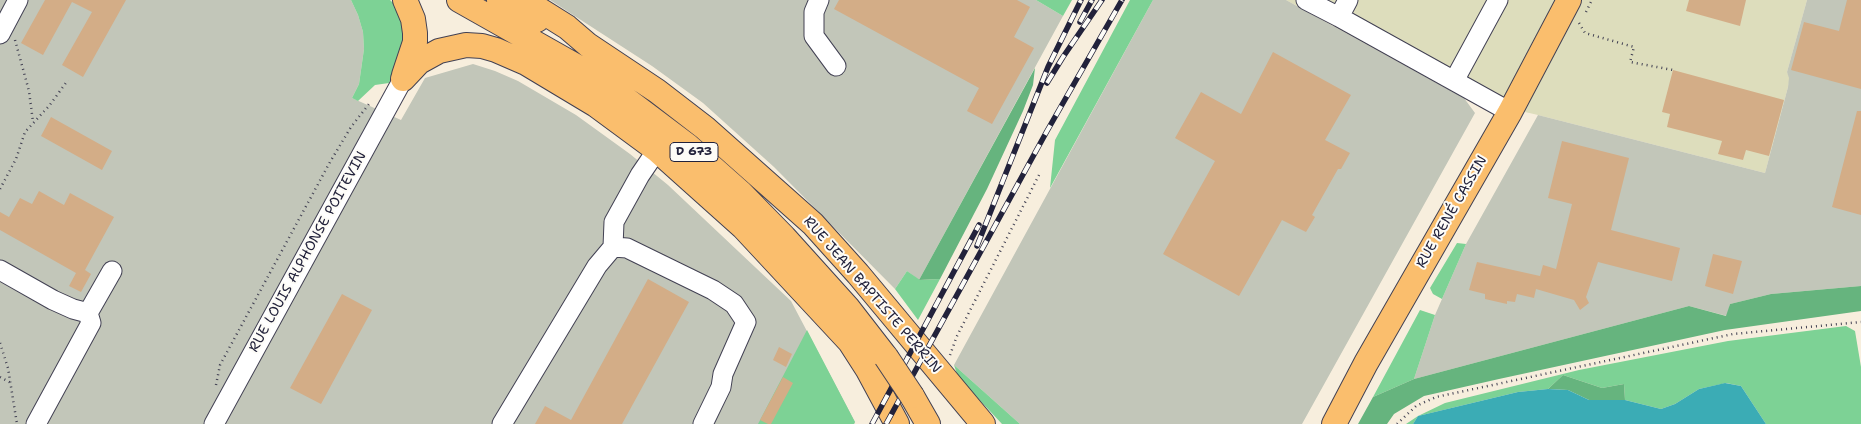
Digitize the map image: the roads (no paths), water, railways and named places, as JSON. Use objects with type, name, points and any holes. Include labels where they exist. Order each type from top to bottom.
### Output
[{"type":"main road","points":[[398,88],[415,42],[413,19],[405,0]]},
{"type":"main road","name":"D 673","points":[[459,0],[606,85],[687,145],[740,192],[784,237],[848,308],[886,356],[928,424]]},
{"type":"main road","name":"RUE JEAN BAPTISTE PERRIN","points":[[499,0],[562,34],[588,45]]},
{"type":"main road","name":"RUE JEAN BAPTISTE PERRIN","points":[[524,0],[567,26],[588,45],[657,91],[705,128],[813,224],[858,274],[983,424]]},
{"type":"main road","name":"RUE RENÉ CASSIN","points":[[1334,424],[1366,363],[1510,112],[1569,0]]},
{"type":"main road","points":[[398,88],[418,62],[439,51],[466,45],[496,50],[526,63],[596,105],[657,150],[743,227],[850,342],[868,370],[897,424]]},
{"type":"street","points":[[3,27],[18,0]]},
{"type":"street","points":[[819,0],[814,12],[814,36],[836,66]]},
{"type":"street","points":[[1306,0],[1510,112]]},
{"type":"street","points":[[1339,17],[1348,0]]},
{"type":"street","points":[[1454,81],[1498,0]]},
{"type":"street","name":"RUE LOUIS ALPHONSE POITEVIN","points":[[214,424],[398,88]]},
{"type":"street","points":[[502,424],[597,266],[613,247],[614,222],[640,175],[657,150]]},
{"type":"street","points":[[613,247],[627,248],[713,290],[734,304],[746,322],[723,374],[720,388],[703,424]]},
{"type":"street","points":[[0,270],[53,300],[88,313]]},
{"type":"street","points":[[36,424],[91,323],[88,313],[112,270]]},
{"type":"water","points":[[1725,383],[1741,386],[1766,424],[1413,424],[1418,416],[1518,392],[1548,389],[1568,390],[1589,400],[1625,400],[1661,409],[1675,404],[1699,389]]},
{"type":"railway","points":[[977,246],[1048,67],[1081,0]]},
{"type":"railway","points":[[1080,22],[1092,0]]},
{"type":"railway","points":[[1047,83],[1102,0]]},
{"type":"railway","points":[[886,424],[1047,131],[1122,0]]},
{"type":"railway","points":[[872,424],[979,225]]}]
